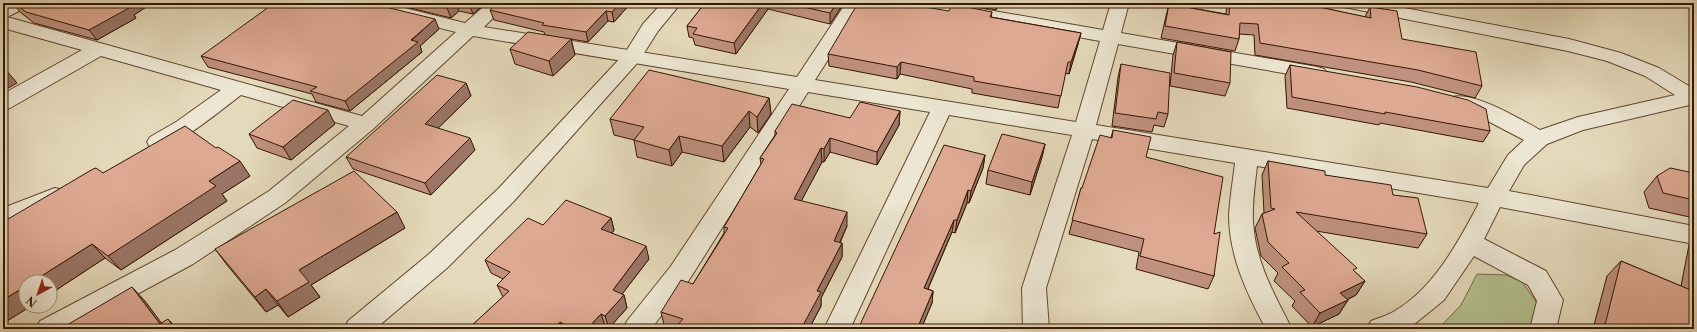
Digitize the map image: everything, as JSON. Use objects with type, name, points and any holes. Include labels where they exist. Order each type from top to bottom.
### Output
[{"type":"street","points":[[3,13],[21,3]]},
{"type":"street","points":[[362,3],[469,30],[1247,158],[1494,197],[1694,235]]},
{"type":"street","points":[[49,329],[184,257],[270,201],[366,124],[499,3]]},
{"type":"street","points":[[357,329],[438,261],[506,195],[632,57],[650,28],[672,3]]},
{"type":"street","points":[[636,329],[680,273],[855,3]]},
{"type":"street","points":[[916,3],[1334,76]]},
{"type":"street","points":[[1036,329],[1034,288],[1084,131],[1120,3]]},
{"type":"street","points":[[1349,3],[1569,45],[1614,57],[1652,72],[1694,97]]},
{"type":"street","points":[[3,22],[366,124]]},
{"type":"street","points":[[3,103],[98,49]]},
{"type":"street","points":[[139,154],[183,127],[236,88]]},
{"type":"street","points":[[1440,97],[1469,105],[1539,139]]},
{"type":"street","points":[[1380,329],[1403,319],[1435,293],[1470,243],[1494,197],[1516,160],[1539,139],[1578,124],[1694,97]]},
{"type":"street","points":[[836,329],[942,108]]},
{"type":"street","points":[[1247,158],[1241,221],[1244,252],[1262,300],[1279,329]]},
{"type":"street","points":[[3,218],[72,188]]},
{"type":"street","points":[[1470,243],[1537,278],[1550,300],[1543,329]]},
{"type":"green space","points":[[1477,274],[1506,275],[1522,282],[1541,308],[1535,329],[1438,329],[1461,305]]},
{"type":"building","points":[[14,3],[130,3],[124,6],[129,8],[89,30],[26,12]]},
{"type":"building","points":[[267,3],[369,3],[435,19],[411,40],[418,42],[345,101],[310,91],[317,87],[201,56],[266,9]]},
{"type":"building","points":[[427,3],[453,3],[447,8]]},
{"type":"building","points":[[497,3],[620,3],[612,12],[606,11],[586,32],[542,25],[544,23],[490,10]]},
{"type":"building","points":[[705,3],[763,3],[734,43],[693,34],[697,28],[687,26]]},
{"type":"building","points":[[786,3],[837,3],[830,13]]},
{"type":"building","points":[[858,3],[901,3],[949,11],[952,4],[992,12],[990,17],[1081,33],[1071,62],[1068,62],[1061,96],[974,81],[974,77],[901,62],[897,67],[828,54]]},
{"type":"building","points":[[1230,3],[1300,3],[1371,18],[1370,7],[1397,11],[1402,39],[1476,52],[1482,86],[1418,70],[1260,43],[1258,24],[1240,23],[1239,39],[1165,26],[1169,4],[1229,15]]},
{"type":"building","points":[[528,32],[571,39],[549,61],[510,49]]},
{"type":"building","points":[[1177,42],[1231,52],[1230,83],[1174,73]]},
{"type":"building","points":[[1121,64],[1170,73],[1168,114],[1158,112],[1156,119],[1115,113]]},
{"type":"building","points":[[1290,65],[1417,87],[1468,100],[1486,109],[1490,131],[1292,97]]},
{"type":"building","points":[[649,70],[769,98],[757,117],[749,111],[722,146],[679,136],[669,150],[634,140],[644,127],[610,119]]},
{"type":"building","points":[[437,75],[466,83],[425,124],[470,138],[425,183],[346,157]]},
{"type":"building","points":[[293,100],[328,110],[283,147],[249,134]]},
{"type":"building","points":[[860,102],[900,111],[877,152],[830,138],[824,149],[821,148],[794,199],[847,212],[834,241],[842,243],[817,291],[821,292],[801,329],[674,329],[683,319],[661,312],[681,280],[693,284],[728,228],[724,227],[764,159],[760,158],[777,133],[775,131],[792,104],[850,118]]},
{"type":"building","points":[[185,126],[216,148],[218,147],[240,161],[209,181],[216,186],[108,256],[92,244],[45,274],[18,274],[18,291],[3,300],[3,222],[93,169],[96,168],[103,173]]},
{"type":"building","points":[[1113,130],[1151,137],[1146,157],[1223,177],[1214,234],[1220,232],[1214,276],[1140,256],[1144,239],[1072,220],[1081,188],[1100,135],[1112,138]]},
{"type":"building","points":[[1002,134],[1045,144],[1032,182],[988,170]]},
{"type":"building","points":[[944,145],[985,155],[971,191],[968,190],[957,220],[954,220],[924,288],[933,291],[917,329],[858,329]]},
{"type":"building","points":[[1268,161],[1325,171],[1325,175],[1391,185],[1393,195],[1418,198],[1427,234],[1296,212],[1357,268],[1353,270],[1365,281],[1340,293],[1348,300],[1320,313],[1300,292],[1305,290],[1282,267],[1289,263],[1268,242],[1262,214],[1275,209],[1271,208]]},
{"type":"building","points":[[1670,168],[1694,173],[1694,200],[1663,193],[1657,176]]},
{"type":"building","points":[[354,171],[397,212],[299,270],[309,282],[277,301],[266,289],[255,297],[215,249]]},
{"type":"building","points":[[566,200],[611,218],[601,229],[646,246],[613,290],[624,295],[605,316],[601,314],[587,329],[573,329],[560,322],[553,329],[468,329],[509,291],[497,285],[510,272],[485,260],[528,218],[543,225]]},
{"type":"building","points":[[1621,261],[1693,291],[1694,287],[1694,329],[1604,329]]},
{"type":"building","points":[[132,287],[160,324],[168,319],[175,329],[70,329],[67,325]]}]
